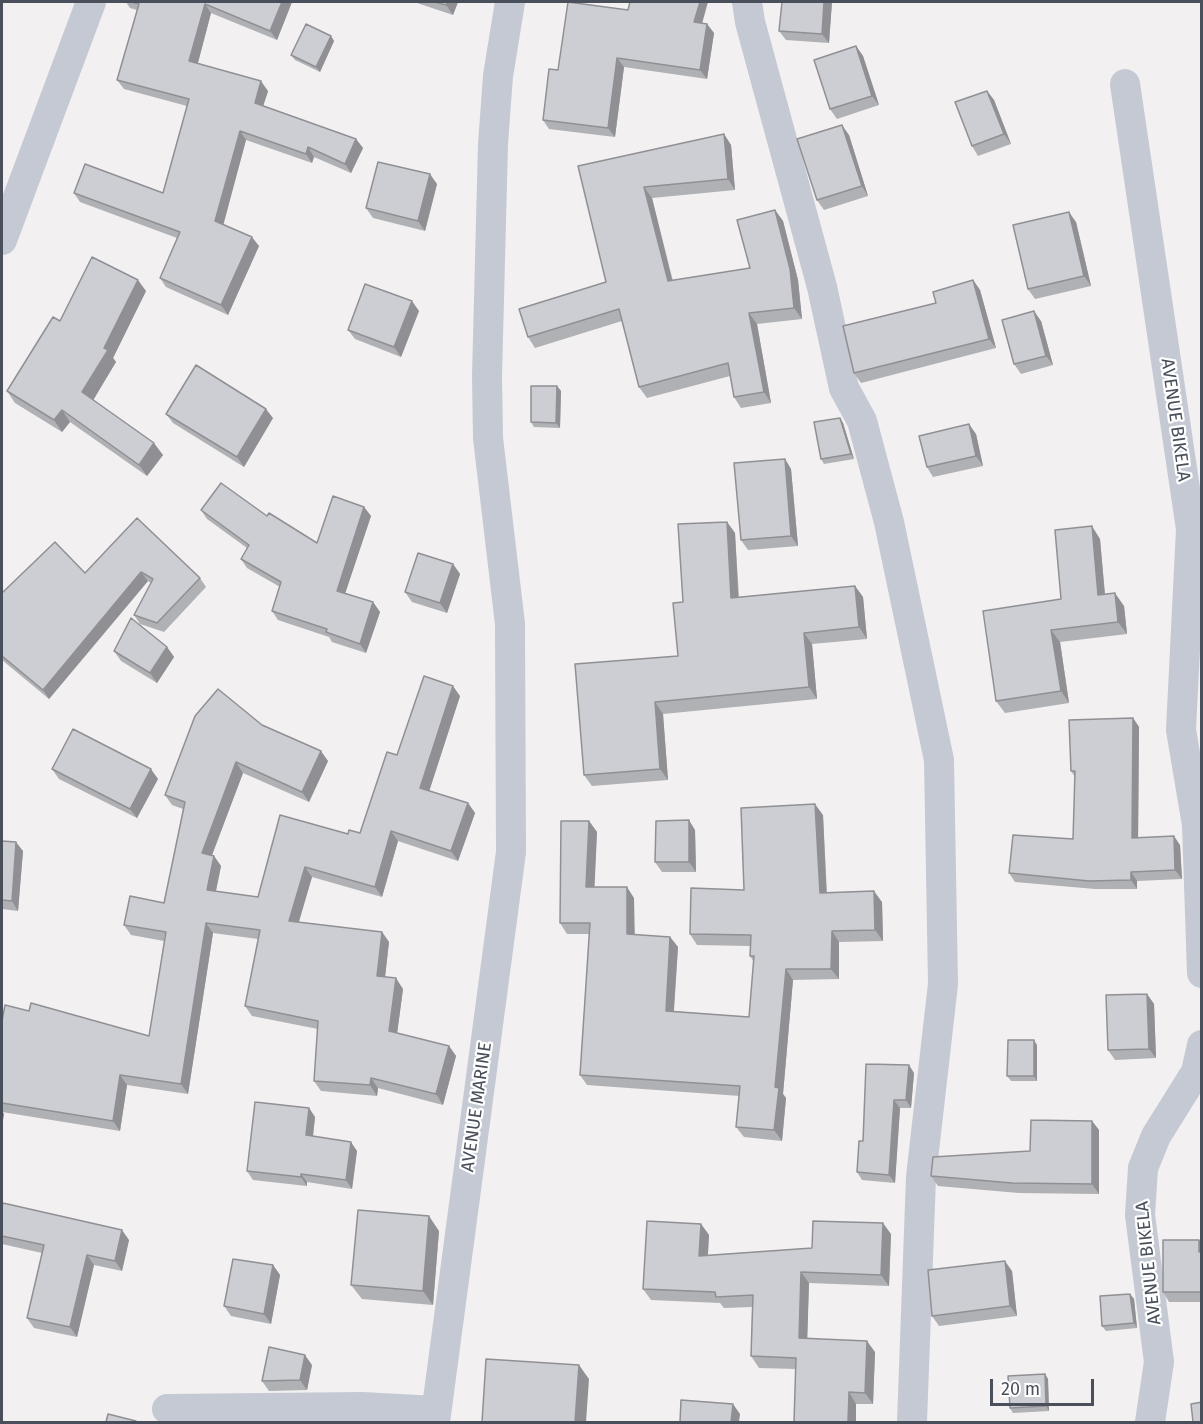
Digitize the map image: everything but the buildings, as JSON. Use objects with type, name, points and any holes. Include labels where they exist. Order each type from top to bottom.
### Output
[{"type":"street","points":[[2,240],[91,2]]},
{"type":"street","name":"AVENUE MARINE","points":[[435,1417],[511,852],[510,624],[488,438],[487,375],[498,76],[510,2]]},
{"type":"street","points":[[747,2],[750,22],[822,288],[844,388],[862,421],[890,522],[939,760],[943,984],[921,1177],[912,1422]]},
{"type":"street","name":"AVENUE BIKELA","points":[[1125,84],[1191,529],[1181,730],[1197,825],[1202,973]]},
{"type":"street","name":"AVENUE BIKELA","points":[[1150,1422],[1159,1362],[1140,1215],[1143,1168],[1156,1136],[1196,1072],[1202,1045]]},
{"type":"street","points":[[167,1409],[362,1407],[435,1417]]}]
